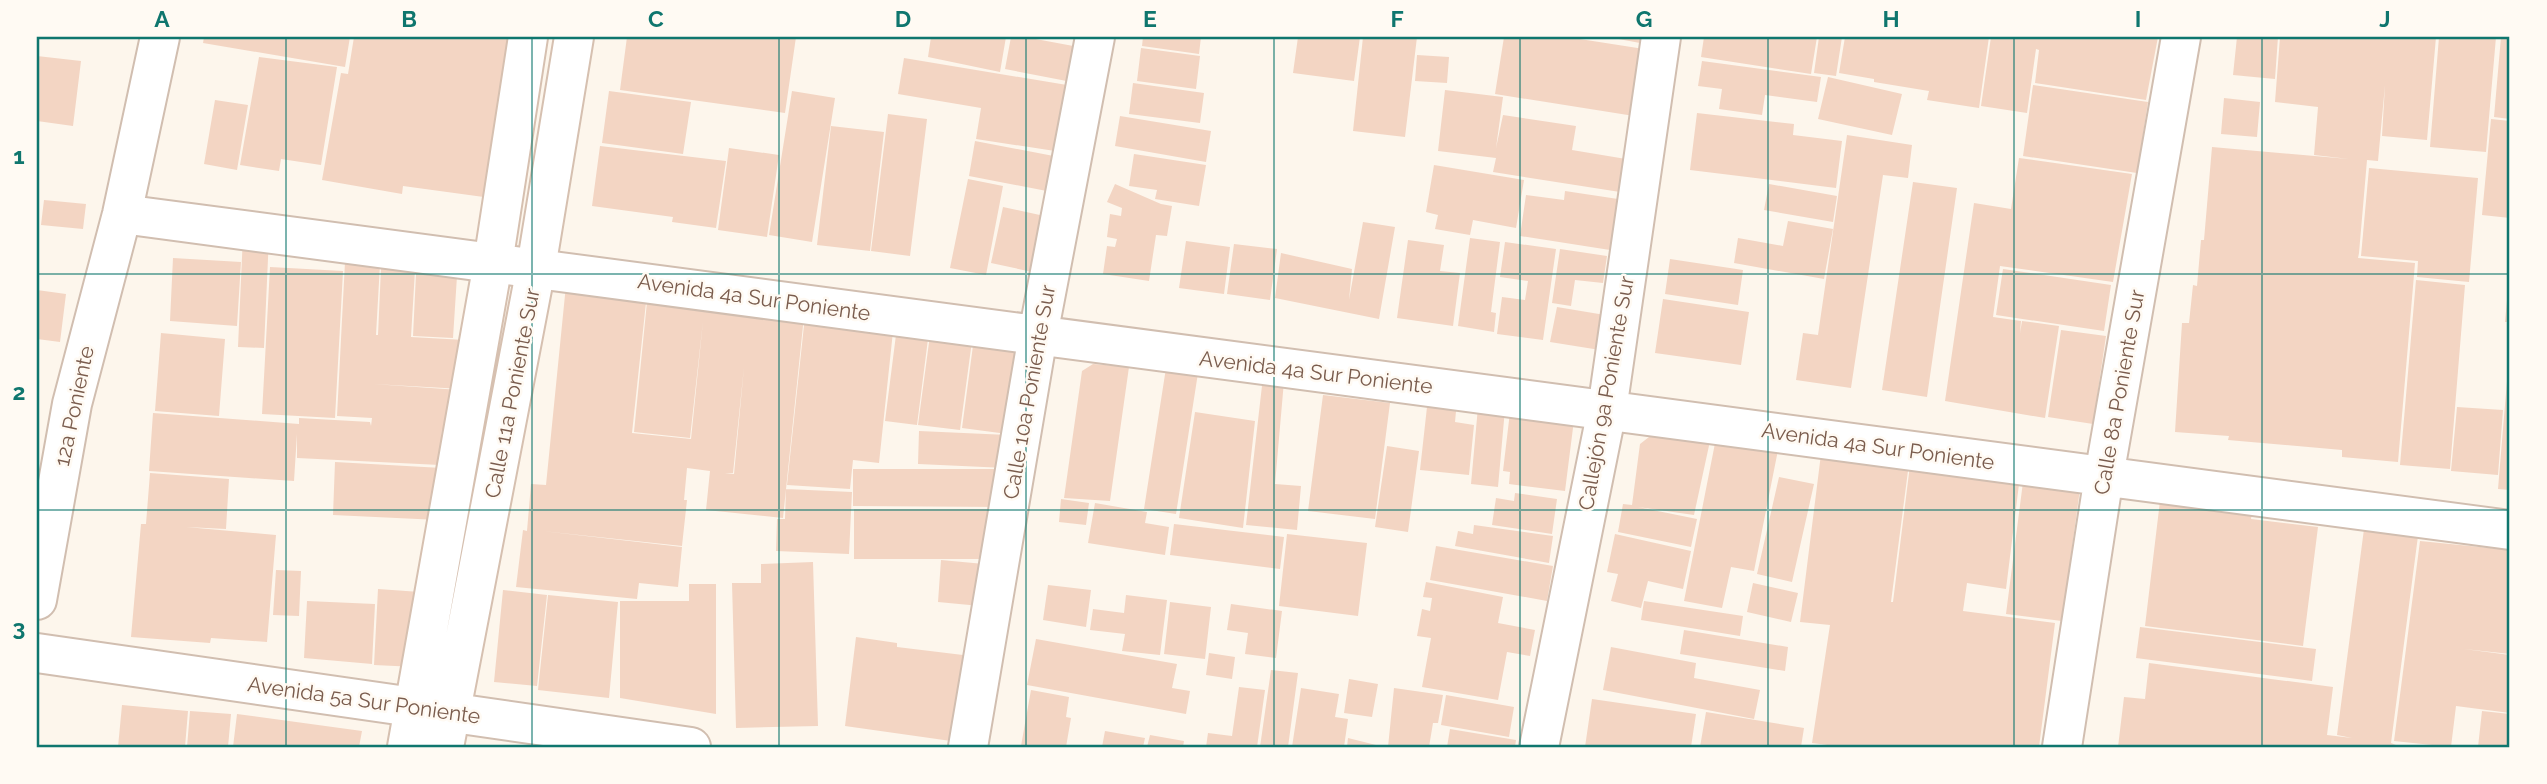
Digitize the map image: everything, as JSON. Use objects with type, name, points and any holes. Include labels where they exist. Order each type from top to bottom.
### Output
[{"type":"street","name":"12a Poniente","points":[[37,600],[72,404],[122,214],[160,37]]},
{"type":"street","name":"Calle 11a Poniente Sur","points":[[436,722],[493,263],[528,37]]},
{"type":"street","name":"Calle 11a Poniente Sur","points":[[407,747],[436,722],[536,268],[574,37]]},
{"type":"street","name":"Calle 10a Poniente Sur","points":[[968,747],[1038,335],[1096,37]]},
{"type":"street","name":"Callejón 9a Poniente Sur","points":[[1539,747],[1606,410],[1661,37]]},
{"type":"street","name":"Calle 8a Poniente Sur","points":[[2062,747],[2104,476],[2181,37]]},
{"type":"street","name":"Avenida 4a Sur Poniente","points":[[122,214],[2510,530]]},
{"type":"street","name":"Avenida 5a Sur Poniente","points":[[37,653],[436,722],[691,747]]},
{"type":"building","points":[[204,37],[350,37],[345,67],[203,43]]},
{"type":"building","points":[[354,37],[525,37],[491,198],[403,186],[402,194],[322,180],[341,73],[348,74]]},
{"type":"building","points":[[627,37],[796,37],[785,113],[620,90]]},
{"type":"building","points":[[931,37],[1006,37],[1000,72],[928,57]]},
{"type":"building","points":[[1011,37],[1084,48],[1077,83],[1005,69]]},
{"type":"building","points":[[1143,37],[1201,37],[1199,54],[1142,46]]},
{"type":"building","points":[[1298,37],[1360,37],[1354,81],[1293,73]]},
{"type":"building","points":[[1363,37],[1417,37],[1405,137],[1353,131]]},
{"type":"building","points":[[1504,37],[1567,37],[1644,49],[1634,116],[1495,94]]},
{"type":"building","points":[[1608,37],[1641,37],[1640,43]]},
{"type":"building","points":[[1704,37],[1817,37],[1811,74],[1701,57]]},
{"type":"building","points":[[1819,37],[1842,37],[1836,76],[1814,73]]},
{"type":"building","points":[[1845,37],[1989,37],[1979,108],[1927,100],[1929,91],[1839,73]]},
{"type":"building","points":[[1991,37],[2158,37],[2146,100],[2035,83],[2039,50],[2036,49],[2027,113],[1981,106]]},
{"type":"building","points":[[2237,37],[2278,37],[2275,79],[2233,75]]},
{"type":"building","points":[[2280,37],[2436,37],[2427,140],[2382,136],[2385,85],[2378,161],[2367,160],[2358,258],[2415,263],[2398,462],[2342,457],[2342,450],[2228,440],[2229,436],[2175,432],[2182,323],[2189,323],[2193,285],[2197,286],[2212,147],[2349,159],[2314,155],[2318,107],[2275,102]]},
{"type":"building","points":[[2439,37],[2496,37],[2486,152],[2430,147]]},
{"type":"building","points":[[2501,37],[2510,37],[2510,119],[2494,117]]},
{"type":"building","points":[[1141,48],[1200,56],[1196,89],[1137,81]]},
{"type":"building","points":[[1417,55],[1449,57],[1447,83],[1415,81]]},
{"type":"building","points":[[37,56],[81,61],[73,126],[37,121]]},
{"type":"building","points":[[259,57],[337,67],[321,165],[281,159],[279,171],[240,165]]},
{"type":"building","points":[[904,58],[1079,87],[1068,153],[976,139],[981,108],[898,94]]},
{"type":"building","points":[[1702,61],[1821,77],[1817,102],[1765,95],[1762,115],[1719,109],[1722,89],[1698,86]]},
{"type":"building","points":[[1828,77],[1902,94],[1892,135],[1818,119]]},
{"type":"building","points":[[1133,83],[1204,93],[1200,123],[1129,114]]},
{"type":"building","points":[[2033,85],[2148,102],[2137,173],[2023,156]]},
{"type":"building","points":[[1445,90],[1503,97],[1496,148],[1503,115],[1576,126],[1572,150],[1626,159],[1620,192],[1493,172],[1496,158],[1438,151]]},
{"type":"building","points":[[609,91],[691,102],[683,154],[602,143]]},
{"type":"building","points":[[792,91],[835,98],[812,242],[769,235]]},
{"type":"building","points":[[2224,98],[2260,102],[2257,137],[2221,134]]},
{"type":"building","points":[[215,100],[248,105],[237,170],[204,164]]},
{"type":"building","points":[[1697,113],[1794,124],[1793,135],[1842,141],[1836,188],[1690,170]]},
{"type":"building","points":[[888,114],[927,119],[910,256],[871,251]]},
{"type":"building","points":[[1120,116],[1211,131],[1206,162],[1115,146]]},
{"type":"building","points":[[2491,119],[2510,121],[2510,218],[2482,215]]},
{"type":"building","points":[[831,126],[884,132],[870,251],[817,245]]},
{"type":"building","points":[[1847,135],[1912,145],[1908,178],[1883,175],[1851,388],[1796,380],[1803,333],[1818,335]]},
{"type":"building","points":[[975,141],[1064,158],[1057,193],[969,176]]},
{"type":"building","points":[[600,146],[726,161],[716,228],[672,222],[673,217],[592,206]]},
{"type":"building","points":[[729,148],[779,155],[767,237],[718,230]]},
{"type":"building","points":[[1134,154],[1206,165],[1199,206],[1155,199],[1157,190],[1129,186]]},
{"type":"building","points":[[2019,158],[2132,174],[2113,282],[2000,266],[1993,317],[2021,321],[2020,333],[2022,321],[2059,326],[2045,418],[1945,401],[1974,203],[2011,209]]},
{"type":"building","points":[[1434,165],[1524,180],[1516,228],[1473,220],[1470,235],[1435,229],[1438,215],[1426,212]]},
{"type":"building","points":[[2369,168],[2478,178],[2469,282],[2417,277],[2418,261],[2361,256]]},
{"type":"building","points":[[968,179],[1003,186],[986,275],[950,268]]},
{"type":"building","points":[[1913,182],[1957,188],[1927,397],[1882,390]]},
{"type":"building","points":[[1115,184],[1172,206],[1167,236],[1156,235],[1149,281],[1103,274],[1107,246],[1115,247],[1117,239],[1107,237],[1110,214],[1121,216],[1122,208],[1107,202]]},
{"type":"building","points":[[1769,184],[1837,196],[1833,222],[1764,210]]},
{"type":"building","points":[[1565,191],[1618,199],[1610,250],[1520,236],[1526,195],[1564,200]]},
{"type":"building","points":[[44,200],[86,204],[83,229],[41,225]]},
{"type":"building","points":[[1003,207],[1049,217],[1037,273],[991,263]]},
{"type":"building","points":[[1788,221],[1833,229],[1824,279],[1734,263],[1738,238],[1783,246]]},
{"type":"building","points":[[1363,222],[1395,227],[1379,319],[1275,298],[1281,253],[1352,269],[1349,300]]},
{"type":"building","points":[[243,235],[269,236],[264,348],[238,347]]},
{"type":"building","points":[[1470,238],[1500,242],[1491,312],[1496,313],[1494,332],[1458,326]]},
{"type":"building","points":[[1408,240],[1444,245],[1440,271],[1460,273],[1453,326],[1397,318]]},
{"type":"building","points":[[1186,241],[1230,247],[1224,294],[1179,288]]},
{"type":"building","points":[[1505,242],[1556,249],[1543,340],[1497,334],[1502,297],[1525,300],[1528,281],[1500,277]]},
{"type":"building","points":[[1234,244],[1277,249],[1270,300],[1227,294]]},
{"type":"building","points":[[1560,249],[1607,256],[1603,283],[1575,280],[1571,306],[1552,303]]},
{"type":"building","points":[[173,258],[241,262],[237,326],[170,321]]},
{"type":"building","points":[[1670,259],[1743,270],[1738,305],[1665,294]]},
{"type":"building","points":[[345,262],[380,264],[376,335],[381,268],[415,270],[411,337],[465,340],[462,389],[373,384],[460,390],[458,430],[442,429],[440,465],[297,458],[297,434],[294,481],[149,471],[153,413],[299,424],[299,418],[370,422],[371,426],[372,418],[337,416]]},
{"type":"building","points":[[270,267],[343,271],[335,418],[262,414]]},
{"type":"building","points":[[2003,269],[2111,285],[2104,331],[1996,315]]},
{"type":"building","points":[[416,274],[457,276],[453,338],[413,336]]},
{"type":"building","points":[[2416,280],[2465,285],[2450,469],[2400,465]]},
{"type":"building","points":[[566,285],[647,293],[632,433],[691,439],[703,321],[690,438],[634,432],[648,292],[804,316],[783,518],[706,510],[710,471],[687,468],[682,546],[542,531],[682,547],[678,587],[639,583],[637,599],[516,587],[523,530],[527,531],[531,484],[546,485]],"holes":[[[744,367],[734,474],[725,473],[733,473]]]},
{"type":"building","points":[[2508,289],[2510,322],[2505,322]]},
{"type":"building","points":[[37,290],[66,294],[60,342],[37,339]]},
{"type":"building","points":[[1663,299],[1749,312],[1741,365],[1655,353]]},
{"type":"building","points":[[1557,307],[1605,315],[1600,350],[1550,342]]},
{"type":"building","points":[[805,316],[894,322],[879,463],[853,460],[850,489],[787,485]]},
{"type":"building","points":[[897,327],[929,331],[917,425],[885,421]]},
{"type":"building","points":[[2061,330],[2106,336],[2093,424],[2048,417]]},
{"type":"building","points":[[161,333],[225,339],[219,416],[155,411]]},
{"type":"building","points":[[930,335],[972,341],[960,430],[918,425]]},
{"type":"building","points":[[974,338],[1027,344],[1015,435],[962,428]]},
{"type":"building","points":[[1093,364],[1129,367],[1110,501],[1064,498],[1082,371]]},
{"type":"building","points":[[1166,368],[1198,373],[1176,514],[1144,509]]},
{"type":"building","points":[[2510,369],[2510,490],[2498,489]]},
{"type":"building","points":[[1263,377],[1284,381],[1275,484],[1301,486],[1297,530],[1246,525]]},
{"type":"building","points":[[1323,395],[1390,403],[1375,519],[1308,511]]},
{"type":"building","points":[[1428,398],[1457,401],[1455,422],[1474,425],[1469,475],[1420,470]]},
{"type":"building","points":[[1478,407],[1505,409],[1498,487],[1471,484]]},
{"type":"building","points":[[2457,407],[2503,410],[2498,475],[2451,471]]},
{"type":"building","points":[[1195,412],[1255,421],[1243,528],[1179,518]]},
{"type":"building","points":[[1510,412],[1574,420],[1565,491],[1509,484],[1510,472],[1503,471]]},
{"type":"building","points":[[1658,430],[1710,441],[1694,515],[1638,507],[1697,519],[1691,547],[1618,532],[1623,504],[1632,505],[1640,444]]},
{"type":"building","points":[[919,431],[1008,435],[1006,468],[918,464]]},
{"type":"building","points":[[1717,433],[1779,445],[1754,571],[1731,567],[1722,608],[1684,601]]},
{"type":"building","points":[[1387,446],[1419,451],[1408,532],[1375,527]]},
{"type":"building","points":[[1821,454],[1909,463],[1891,602],[1910,465],[1981,474],[1980,480],[2019,484],[2006,589],[1967,583],[1963,611],[2055,623],[2039,747],[1843,747],[1812,743],[1830,625],[1800,622]]},
{"type":"building","points":[[335,462],[442,468],[439,520],[333,515]]},
{"type":"building","points":[[853,469],[1004,469],[1003,507],[853,506]]},
{"type":"building","points":[[150,473],[229,479],[226,529],[186,527],[276,535],[267,642],[211,638],[210,643],[131,637],[141,524],[146,524]]},
{"type":"building","points":[[1779,477],[1814,484],[1792,582],[1757,574]]},
{"type":"building","points":[[2023,482],[2080,489],[2062,621],[2006,614]]},
{"type":"building","points":[[786,489],[852,492],[849,554],[776,551],[777,519],[785,519]]},
{"type":"building","points":[[1515,493],[1557,499],[1552,534],[1492,525],[1496,498],[1514,501]]},
{"type":"building","points":[[1061,499],[1089,503],[1086,525],[1059,522]]},
{"type":"building","points":[[2160,501],[2252,512],[2251,519],[2318,527],[2303,646],[2145,626]]},
{"type":"building","points":[[1095,503],[1147,512],[1145,523],[1169,527],[1165,555],[1088,543]]},
{"type":"building","points":[[854,509],[999,509],[998,559],[854,559]]},
{"type":"building","points":[[1174,524],[1284,537],[1280,569],[1170,555]]},
{"type":"building","points":[[1474,525],[1553,536],[1549,563],[1455,546],[1458,531],[1473,534]]},
{"type":"building","points":[[2364,529],[2418,536],[2391,743],[2401,747],[2118,747],[2124,697],[2145,699],[2149,663],[2333,687],[2327,735],[2352,738],[2337,735]]},
{"type":"building","points":[[1287,534],[1367,543],[1358,616],[1279,606]]},
{"type":"building","points":[[1615,534],[1691,551],[1683,589],[1648,581],[1641,608],[1611,601],[1618,574],[1607,572]]},
{"type":"building","points":[[2420,541],[2510,550],[2510,654],[2464,649],[2510,655],[2510,713],[2456,706],[2451,747],[2394,741]]},
{"type":"building","points":[[1436,546],[1553,566],[1547,601],[1430,580]]},
{"type":"building","points":[[941,560],[984,564],[980,606],[938,602]]},
{"type":"building","points":[[813,562],[818,726],[736,728],[732,583],[761,583],[761,564]]},
{"type":"building","points":[[276,570],[301,571],[299,616],[273,615]]},
{"type":"building","points":[[1426,582],[1503,597],[1498,623],[1535,630],[1530,656],[1507,652],[1498,700],[1422,687],[1431,638],[1417,636],[1422,609],[1430,611],[1432,598],[1423,597]]},
{"type":"building","points":[[1753,583],[1798,593],[1791,622],[1747,612]]},
{"type":"building","points":[[689,584],[716,584],[716,714],[620,698],[620,601],[689,601]]},
{"type":"building","points":[[1048,585],[1091,590],[1086,627],[1043,620]]},
{"type":"building","points":[[378,589],[420,592],[416,667],[374,665]]},
{"type":"building","points":[[503,590],[547,595],[537,686],[494,682]]},
{"type":"building","points":[[548,595],[618,602],[609,698],[538,690]]},
{"type":"building","points":[[1126,595],[1167,600],[1160,655],[1122,651],[1125,634],[1090,630],[1093,609],[1124,613]]},
{"type":"building","points":[[307,601],[375,604],[372,664],[304,658]]},
{"type":"building","points":[[1644,601],[1743,616],[1740,636],[1641,620]]},
{"type":"building","points":[[1170,602],[1211,607],[1205,659],[1164,654]]},
{"type":"building","points":[[1231,604],[1282,611],[1276,658],[1245,654],[1248,633],[1227,630]]},
{"type":"building","points":[[2140,627],[2316,649],[2312,681],[2136,658]]},
{"type":"building","points":[[1684,630],[1788,647],[1785,671],[1680,654]]},
{"type":"building","points":[[856,637],[897,643],[897,647],[963,655],[951,741],[845,726]]},
{"type":"building","points":[[1036,639],[1177,664],[1172,688],[1190,691],[1186,714],[1027,685]]},
{"type":"building","points":[[1611,647],[1696,663],[1694,678],[1760,690],[1754,719],[1603,690]]},
{"type":"building","points":[[1209,653],[1235,657],[1232,679],[1206,675]]},
{"type":"building","points":[[1271,670],[1298,673],[1288,747],[1260,747]]},
{"type":"building","points":[[1349,679],[1378,684],[1372,717],[1344,713]]},
{"type":"building","points":[[1239,687],[1265,690],[1257,747],[1206,747],[1208,733],[1232,736]]},
{"type":"building","points":[[1301,688],[1339,694],[1335,717],[1348,719],[1344,747],[1292,747]]},
{"type":"building","points":[[1394,688],[1443,695],[1438,723],[1433,723],[1429,747],[1388,747]]},
{"type":"building","points":[[1031,690],[1069,697],[1066,717],[1071,718],[1066,747],[1021,746]]},
{"type":"building","points":[[1446,695],[1514,707],[1509,737],[1441,725]]},
{"type":"building","points":[[1592,699],[1696,714],[1691,747],[1585,747]]},
{"type":"building","points":[[122,705],[188,711],[185,747],[118,747]]},
{"type":"building","points":[[190,711],[231,714],[228,747],[187,747]]},
{"type":"building","points":[[2482,711],[2510,714],[2510,747],[2478,747]]},
{"type":"building","points":[[1706,712],[1804,728],[1801,747],[1700,747]]},
{"type":"building","points":[[237,714],[362,731],[359,747],[233,747]]},
{"type":"building","points":[[1450,729],[1516,740],[1515,747],[1447,747]]},
{"type":"building","points":[[1105,731],[1145,738],[1143,747],[1102,747]]},
{"type":"building","points":[[1150,735],[1184,741],[1183,747],[1147,747]]},
{"type":"building","points":[[1348,738],[1380,746],[1347,747]]}]
